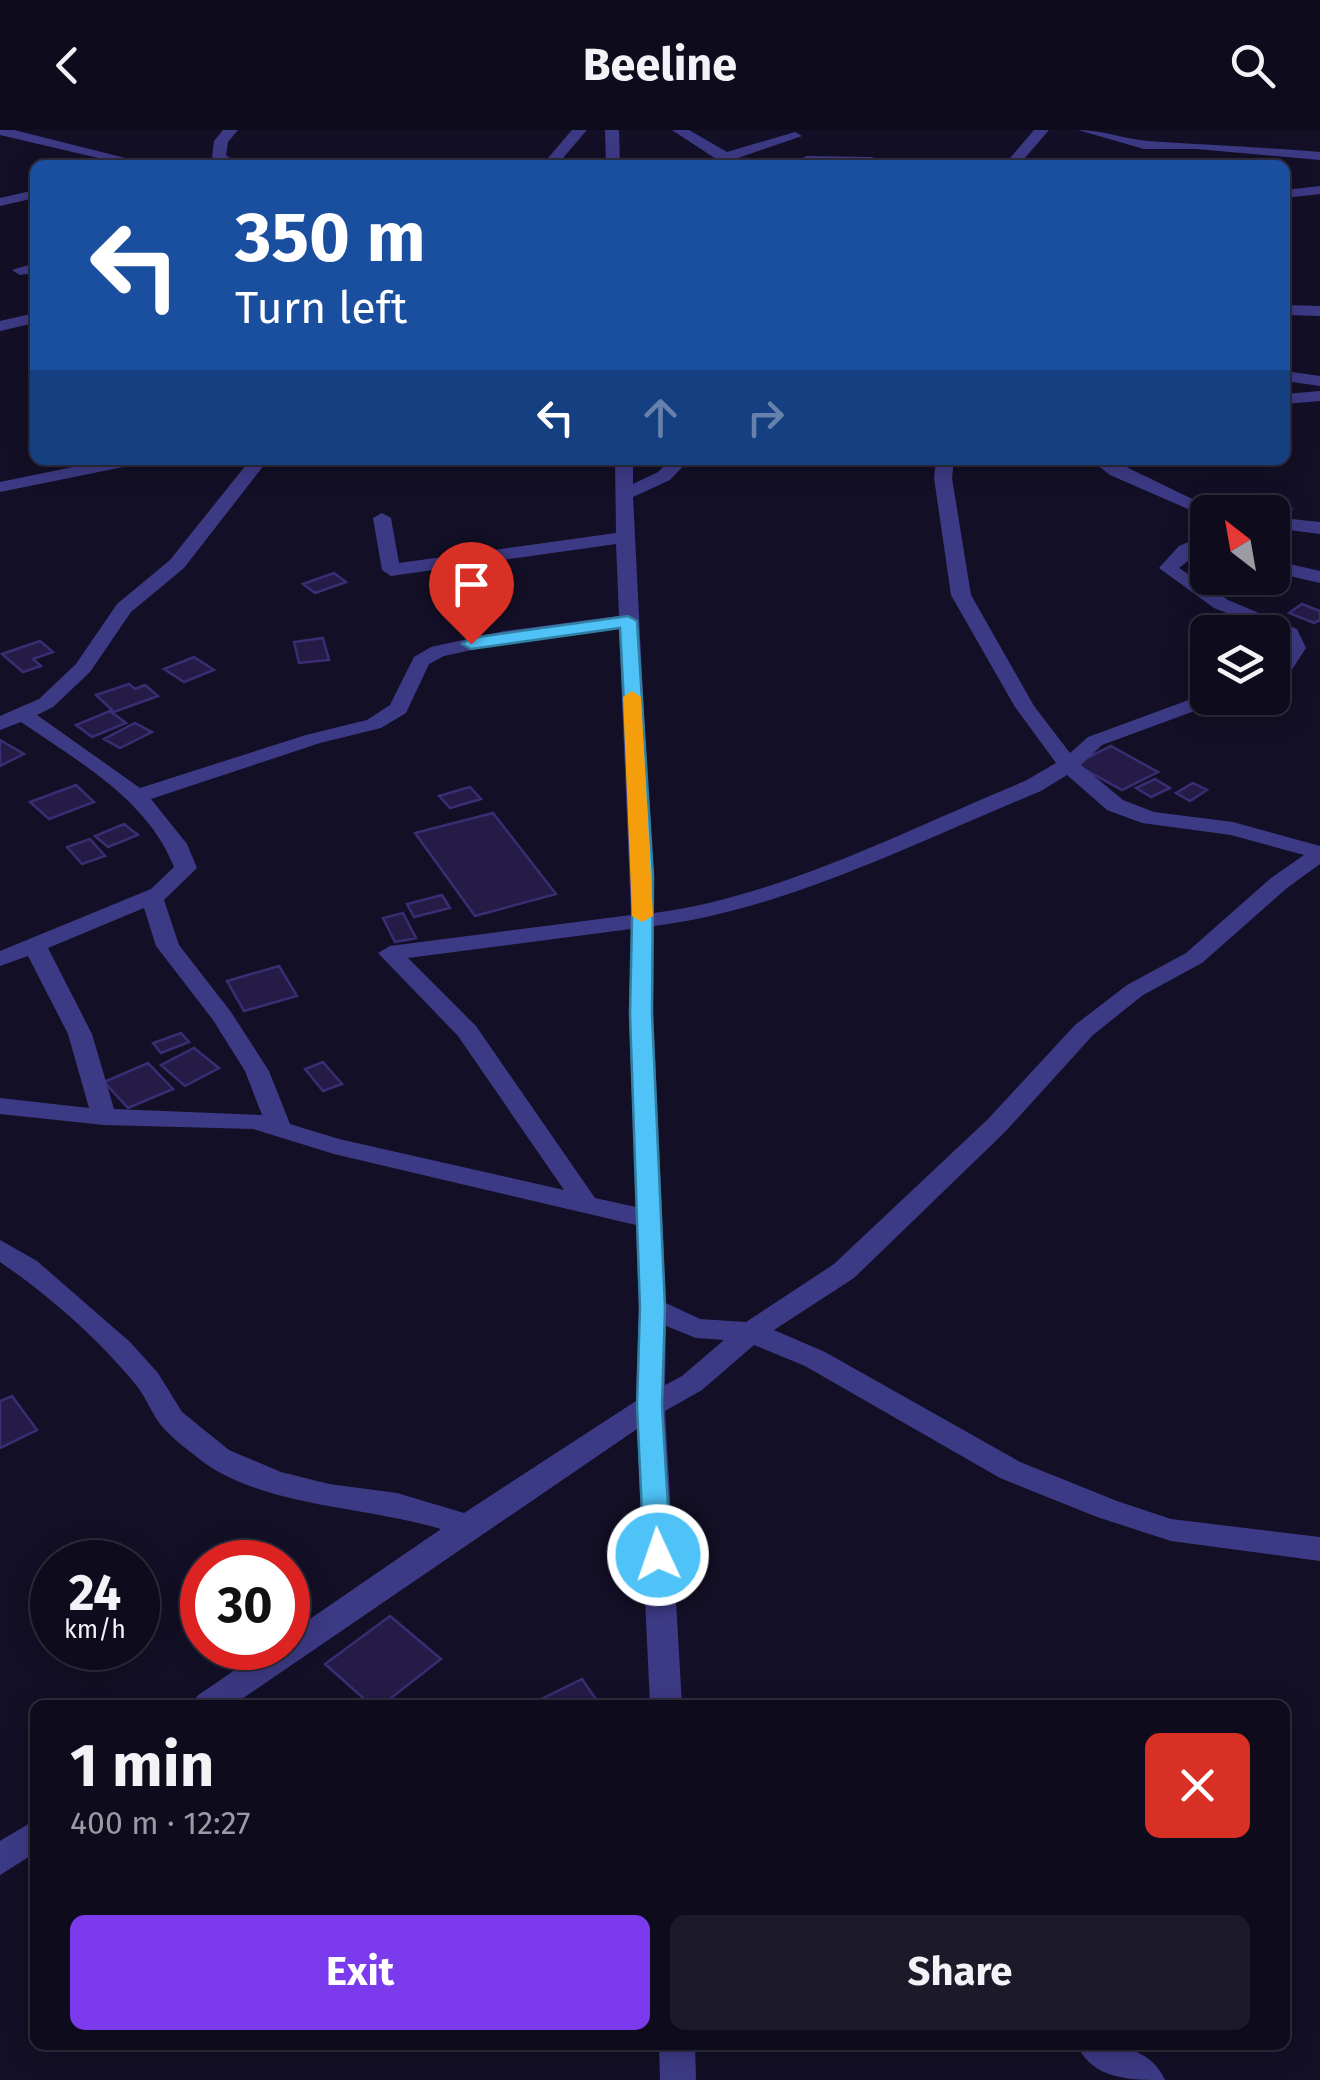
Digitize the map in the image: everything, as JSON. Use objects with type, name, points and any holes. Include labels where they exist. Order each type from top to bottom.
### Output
[{"type":"street","points":[[224,160],[219,157],[221,141],[231,130]]},
{"type":"street","points":[[554,160],[580,130]]},
{"type":"street","points":[[612,130],[613,160]]},
{"type":"street","points":[[679,130],[728,160]]},
{"type":"street","points":[[754,130],[769,144]]},
{"type":"street","points":[[1015,160],[1040,130]]},
{"type":"street","points":[[1084,130],[1144,146],[1211,146],[1320,156]]},
{"type":"street","points":[[0,131],[56,136],[130,160]]},
{"type":"street","points":[[724,158],[794,136]]},
{"type":"street","points":[[1290,193],[1320,190]]},
{"type":"street","points":[[0,202],[30,195]]},
{"type":"street","points":[[1290,310],[1320,311]]},
{"type":"street","points":[[0,326],[30,319]]},
{"type":"street","points":[[1290,377],[1320,381]]},
{"type":"street","points":[[1290,398],[1320,396]]},
{"type":"street","points":[[0,487],[108,465]]},
{"type":"street","points":[[0,724],[46,703],[83,668],[124,608],[177,564],[255,465]]},
{"type":"street","points":[[624,465],[642,921],[641,1014],[652,1308],[650,1406],[666,1700]]},
{"type":"street","points":[[624,495],[664,476],[675,465]]},
{"type":"street","points":[[945,465],[961,595],[1025,707],[1068,765],[1116,804],[1150,818],[1234,829],[1320,854]]},
{"type":"street","points":[[1110,465],[1190,506]]},
{"type":"street","points":[[1182,503],[1190,526]]},
{"type":"street","points":[[382,518],[391,570],[625,537]]},
{"type":"street","points":[[1290,524],[1320,528]]},
{"type":"street","points":[[1190,552],[1168,568],[1190,584]]},
{"type":"street","points":[[1290,570],[1320,576]]},
{"type":"street","points":[[1208,595],[1245,615]]},
{"type":"street","points":[[135,797],[313,739],[374,724],[400,709],[420,661],[438,651],[504,637],[628,621]]},
{"type":"street","points":[[1290,634],[1297,648],[1290,663]]},
{"type":"street","points":[[1290,666],[1320,657]]},
{"type":"street","points":[[585,1202],[467,1031],[390,953],[704,914],[826,871],[1033,786],[1068,765],[1095,741],[1190,706]]},
{"type":"street","points":[[0,959],[152,897],[186,868],[180,847],[118,777],[22,714]]},
{"type":"street","points":[[215,1700],[468,1526],[650,1406],[692,1383],[752,1332],[844,1271],[997,1125],[1084,1030],[1135,990],[1194,958],[1280,882],[1320,854]]},
{"type":"street","points":[[152,897],[168,946],[223,1017],[257,1071],[280,1128]]},
{"type":"street","points":[[34,944],[80,1034],[104,1117]]},
{"type":"street","points":[[0,1106],[104,1117],[254,1120],[334,1146],[650,1218]]},
{"type":"street","points":[[0,1250],[28,1268],[120,1349],[148,1380],[172,1418],[219,1458],[274,1481],[329,1495],[397,1504],[468,1526]]},
{"type":"street","points":[[652,1308],[696,1328],[752,1332],[815,1360],[1010,1470],[1107,1509],[1171,1530],[1320,1549]]},
{"type":"street","points":[[0,1860],[30,1838]]},
{"type":"street","points":[[677,2050],[678,2080]]},
{"type":"street","points":[[1103,2050],[1148,2080]]},
{"type":"building","points":[[334,573],[346,582],[315,593],[303,584]]},
{"type":"building","points":[[1302,604],[1320,611],[1320,620],[1314,623],[1289,613]]},
{"type":"building","points":[[323,638],[329,660],[299,663],[294,642]]},
{"type":"building","points":[[40,641],[53,652],[33,659],[41,666],[23,672],[2,654]]},
{"type":"building","points":[[194,657],[214,670],[184,682],[164,669]]},
{"type":"building","points":[[129,684],[135,689],[145,685],[158,696],[114,712],[96,695]]},
{"type":"building","points":[[110,711],[126,723],[92,737],[76,725]]},
{"type":"building","points":[[135,723],[152,732],[120,748],[104,739]]},
{"type":"building","points":[[0,740],[24,754],[0,766]]},
{"type":"building","points":[[1111,746],[1158,772],[1122,790],[1075,764]]},
{"type":"building","points":[[1155,779],[1170,788],[1151,797],[1136,788]]},
{"type":"building","points":[[1193,783],[1207,790],[1190,801],[1176,793]]},
{"type":"building","points":[[76,785],[94,802],[49,819],[30,802]]},
{"type":"building","points":[[470,787],[481,799],[450,808],[439,796]]},
{"type":"building","points":[[493,813],[556,894],[475,916],[415,833]]},
{"type":"building","points":[[124,824],[138,835],[108,847],[95,836]]},
{"type":"building","points":[[90,839],[105,856],[82,864],[67,847]]},
{"type":"building","points":[[442,895],[450,908],[414,917],[407,904]]},
{"type":"building","points":[[403,913],[416,938],[395,942],[383,918]]},
{"type":"building","points":[[279,966],[297,996],[244,1011],[227,981]]},
{"type":"building","points":[[181,1033],[189,1042],[161,1053],[153,1043]]},
{"type":"building","points":[[194,1048],[219,1068],[185,1086],[161,1065]]},
{"type":"building","points":[[323,1062],[342,1084],[323,1091],[305,1069]]},
{"type":"building","points":[[148,1063],[173,1089],[128,1108],[104,1082]]},
{"type":"building","points":[[12,1396],[37,1430],[0,1448],[0,1401]]},
{"type":"building","points":[[390,1616],[441,1659],[388,1700],[365,1700],[325,1664]]},
{"type":"building","points":[[582,1679],[597,1700],[539,1700]]},
{"type":"slow traffic","points":[[632,697],[642,916]]},
{"type":"route","points":[[471,644],[628,621],[643,876],[641,1014],[652,1308],[650,1406],[658,1555]]}]
